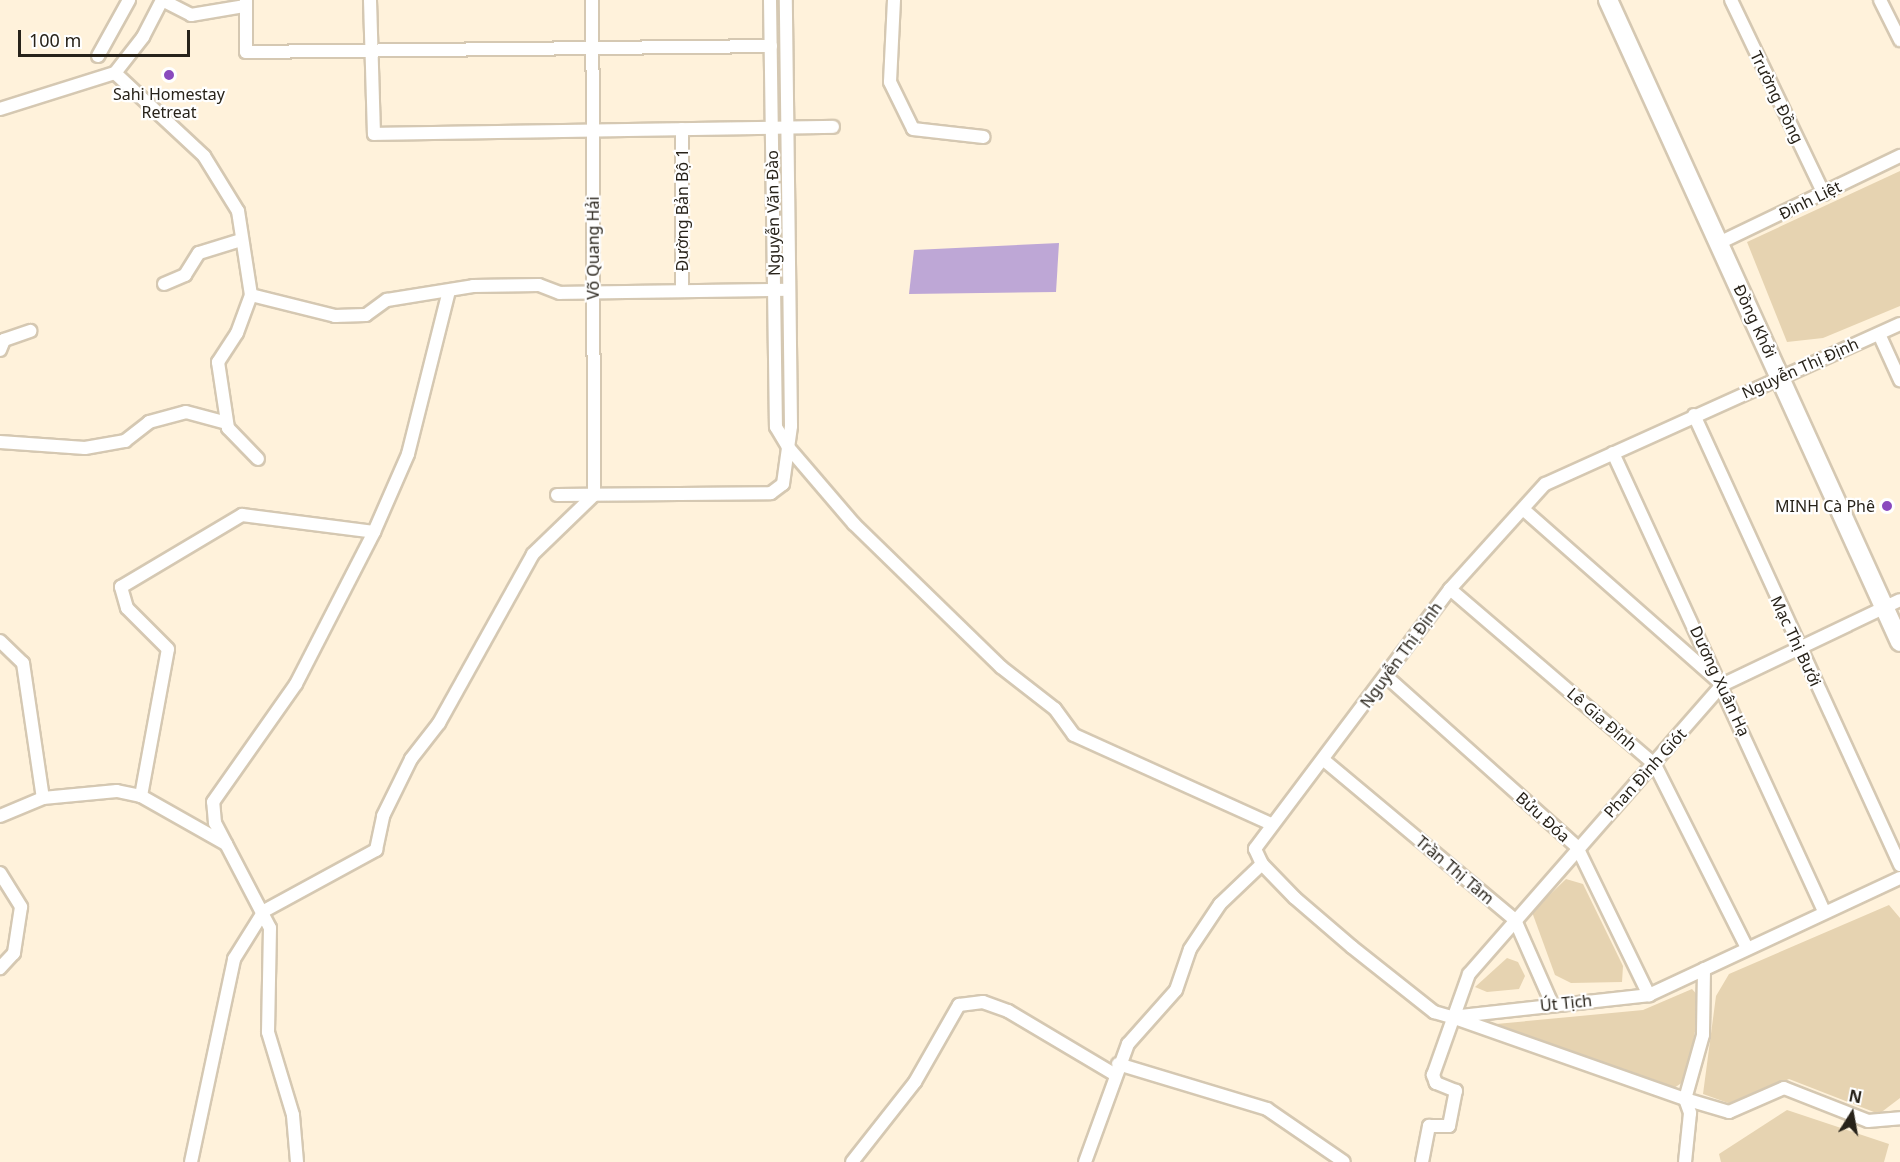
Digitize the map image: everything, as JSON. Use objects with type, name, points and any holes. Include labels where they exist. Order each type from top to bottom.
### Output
[{"type":"street","points":[[98,56],[129,0]]},
{"type":"street","points":[[0,109],[115,73],[143,37],[162,0],[191,15],[245,3],[246,52],[771,46]]},
{"type":"street","points":[[370,0],[374,134],[833,126]]},
{"type":"street","name":"Võ Quang Hải","points":[[592,0],[594,495]]},
{"type":"street","name":"Nguyễn Văn Đào","points":[[770,0],[776,427],[788,447]]},
{"type":"street","name":"Nguyễn Văn Đào","points":[[557,495],[771,493],[783,484],[791,426],[786,0]]},
{"type":"street","points":[[894,0],[890,82],[913,129],[984,137]]},
{"type":"street","name":"Đồng Khởi","points":[[1608,0],[1900,642]]},
{"type":"street","name":"Trường Đồng","points":[[1731,0],[1824,194]]},
{"type":"street","points":[[1880,0],[1900,40]]},
{"type":"street","points":[[115,73],[224,181],[238,211],[251,295],[237,333],[218,362],[227,423],[258,459]]},
{"type":"street","name":"Đường Bản Bộ 1","points":[[682,129],[682,291]]},
{"type":"street","name":"Đinh Liệt","points":[[1719,243],[1900,156]]},
{"type":"street","points":[[164,284],[185,275],[199,253],[241,240]]},
{"type":"street","points":[[251,295],[312,314],[356,316],[387,300],[472,286],[539,285],[560,293],[789,290]]},
{"type":"street","points":[[297,1162],[293,1115],[267,1032],[273,959],[264,911],[214,817],[215,795],[296,684],[374,532],[408,454],[450,291]]},
{"type":"street","name":"Nguyễn Thị Định","points":[[1262,864],[1255,849],[1271,824],[1325,761],[1450,589],[1545,484],[1780,376],[1900,324]]},
{"type":"street","points":[[0,350],[4,340],[30,331]]},
{"type":"street","points":[[1879,333],[1900,380]]},
{"type":"street","points":[[0,442],[85,448],[125,441],[149,422],[186,412],[227,423]]},
{"type":"street","name":"Mạc Thị Bưởi","points":[[1694,415],[1900,865]]},
{"type":"street","points":[[788,447],[854,524],[1001,667],[1055,710],[1074,735],[1271,824]]},
{"type":"street","name":"Dương Xuân Hạ","points":[[1613,453],[1722,685],[1823,909]]},
{"type":"street","points":[[190,1162],[234,959],[264,911],[376,850],[383,816],[411,759],[439,723],[533,554],[594,495]]},
{"type":"street","points":[[1523,509],[1722,685]]},
{"type":"street","points":[[141,796],[168,649],[127,608],[121,587],[242,515],[374,532]]},
{"type":"street","name":"Lê Gia Đỉnh","points":[[1450,589],[1655,765],[1746,946]]},
{"type":"street","name":"Phan Đình Giót","points":[[1422,1162],[1429,1127],[1449,1126],[1455,1089],[1439,1084],[1433,1075],[1451,1017],[1469,974],[1577,848],[1655,765],[1722,685],[1900,600]]},
{"type":"street","points":[[0,641],[23,663],[43,798]]},
{"type":"street","name":"Bửu Đóa","points":[[1387,677],[1577,848],[1649,995]]},
{"type":"street","name":"Trần Thị Tâm","points":[[1325,761],[1515,920],[1552,1004]]},
{"type":"street","points":[[0,816],[43,798],[117,791],[141,796],[227,845]]},
{"type":"street","points":[[1085,1162],[1116,1069],[1136,1034],[1176,990],[1190,949],[1220,904],[1262,864],[1384,975],[1434,1012],[1685,1099],[1729,1112],[1784,1088],[1868,1121],[1900,1118]]},
{"type":"street","points":[[0,873],[21,907],[14,953],[0,968]]},
{"type":"street","name":"Út Tịch","points":[[1451,1017],[1649,995],[1823,909],[1900,878]]},
{"type":"street","points":[[1685,1162],[1690,1113],[1685,1099],[1703,1035],[1704,969]]},
{"type":"street","points":[[852,1162],[915,1082],[959,1005],[983,1002],[1008,1011],[1116,1069],[1267,1109],[1344,1162]]},
{"type":"shaded area","points":[[1900,171],[1900,306],[1823,338],[1787,342],[1747,242]]},
{"type":"shaded area","points":[[1059,243],[1056,292],[909,294],[914,250]]},
{"type":"shaded area","points":[[1566,879],[1583,884],[1623,966],[1622,982],[1571,983],[1555,975],[1532,912]]},
{"type":"shaded area","points":[[1889,905],[1900,918],[1900,1098],[1879,1114],[1789,1079],[1731,1104],[1703,1094],[1716,996],[1729,974]]},
{"type":"shaded area","points":[[1507,958],[1518,962],[1525,976],[1519,989],[1487,992],[1475,987]]},
{"type":"shaded area","points":[[1692,989],[1701,999],[1686,1080],[1671,1090],[1585,1062],[1496,1024],[1643,1010]]},
{"type":"shaded area","points":[[1787,1110],[1889,1144],[1884,1162],[1721,1162],[1719,1154]]},
{"type":"place","name":"Sahi Homestay Retreat","points":[[169,75]]},
{"type":"place","name":"MINH Cà Phê","points":[[1887,506]]}]
